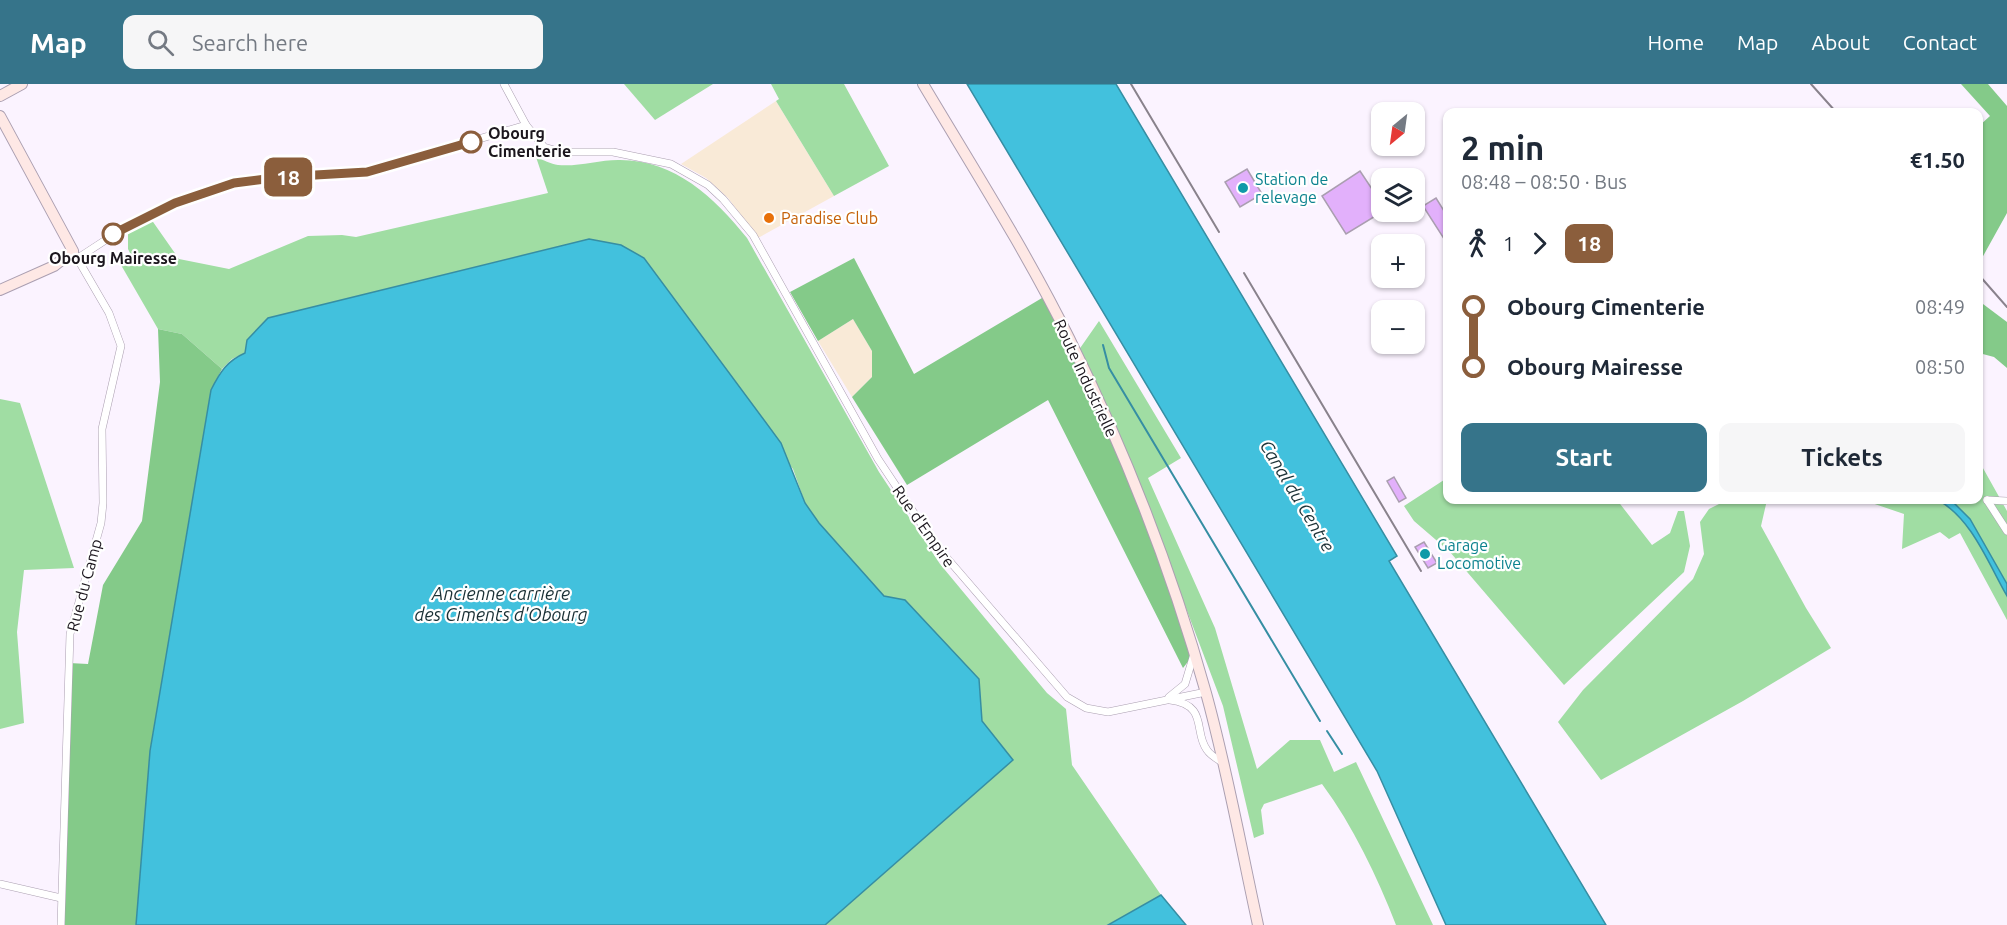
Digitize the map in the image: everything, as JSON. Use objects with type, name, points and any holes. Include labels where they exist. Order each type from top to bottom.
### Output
[{"type":"main road","points":[[0,96],[22,84]]},
{"type":"main road","name":"Route Industrielle","points":[[923,84],[1018,243],[1076,354],[1142,505],[1206,693]]},
{"type":"main road","points":[[0,116],[76,255],[0,290]]},
{"type":"main road","points":[[1206,693],[1225,764],[1258,925]]},
{"type":"street","name":"Rue d'Empire","points":[[504,84],[538,142],[551,150],[613,152],[671,164],[708,185],[738,215],[753,235],[878,459],[934,543],[1059,688],[1076,704],[1108,712],[1164,699],[1206,693]]},
{"type":"street","points":[[76,255],[130,224],[213,189],[260,179],[367,172],[526,125]]},
{"type":"street","name":"Rue du Camp","points":[[61,925],[70,634],[101,523],[102,429],[121,346],[115,325],[76,255]]},
{"type":"street","points":[[2007,501],[1987,500],[2007,531]]},
{"type":"street","points":[[1164,699],[1185,684],[1194,654]]},
{"type":"street","points":[[1164,699],[1175,700],[1192,710],[1198,718],[1206,749],[1225,764]]},
{"type":"street","points":[[0,884],[62,898]]},
{"type":"shaded area","points":[[776,101],[834,196],[758,238],[728,198],[706,178],[681,164]]},
{"type":"shaded area","points":[[853,319],[872,351],[872,377],[852,397],[818,341]]},
{"type":"green space","points":[[624,84],[713,84],[655,120]]},
{"type":"green space","points":[[771,84],[844,84],[889,166],[834,196],[776,101],[779,99]]},
{"type":"green space","points":[[1961,84],[1988,84],[2007,106],[2007,213],[1983,256],[1983,122],[1990,116]]},
{"type":"green space","points":[[536,157],[558,165],[618,160],[638,161],[657,166],[675,173],[706,195],[721,208],[747,238],[879,472],[940,564],[1047,693],[1066,709],[1072,765],[1161,895],[1108,925],[825,925],[1013,760],[982,721],[979,679],[901,600],[884,596],[819,523],[805,503],[793,469],[589,239],[268,318],[247,340],[245,353],[232,359],[222,369],[182,334],[158,329],[121,265],[132,257],[128,249],[128,234],[151,219],[179,259],[229,269],[308,236],[356,237],[548,193]]},
{"type":"green space","points":[[854,258],[914,374],[1047,295],[1104,414],[1194,654],[1183,668],[1048,400],[907,485],[852,397],[872,377],[872,351],[853,319],[818,341],[790,292]]},
{"type":"green space","points":[[1983,304],[2007,322],[2007,368],[1994,357],[1983,354]]},
{"type":"green space","points":[[1099,321],[1181,458],[1148,478],[1215,628],[1257,769],[1290,740],[1320,740],[1334,772],[1356,762],[1433,925],[1396,925],[1363,852],[1344,817],[1322,784],[1264,804],[1261,810],[1264,834],[1254,838],[1223,706],[1139,484],[1076,354]]},
{"type":"green space","points":[[158,329],[182,334],[222,369],[211,390],[150,751],[136,925],[61,925],[69,663],[88,664],[103,585],[142,521],[160,382]]},
{"type":"green space","points":[[0,399],[20,403],[74,568],[24,570],[17,632],[24,723],[0,729]]},
{"type":"green space","points":[[1983,468],[2007,511],[2007,620],[1960,533],[1949,539],[1940,532],[1902,549],[1904,514],[1875,504],[1983,504]]},
{"type":"green space","points":[[1443,481],[1443,504],[1620,504],[1652,545],[1670,533],[1678,511],[1684,511],[1690,546],[1684,572],[1564,685],[1450,552],[1414,521],[1404,506]]},
{"type":"green space","points":[[1719,504],[1766,504],[1761,526],[1831,648],[1743,701],[1601,780],[1558,722],[1583,690],[1693,579],[1704,554],[1700,522],[1709,509]]},
{"type":"water","name":"Canal du Centre","points":[[967,84],[1116,84],[1397,556],[1389,561],[1606,925],[1446,925],[1377,771]]},
{"type":"water","name":"Ancienne carrière des Ciments d'Obourg","points":[[589,239],[621,245],[644,258],[781,443],[805,503],[819,523],[884,596],[905,600],[979,679],[982,721],[1013,760],[825,925],[136,925],[150,751],[211,390],[221,372],[229,363],[245,353],[247,340],[268,318]]},
{"type":"water","points":[[1944,504],[1955,504],[1970,519],[2007,584],[2007,596],[1970,530]]},
{"type":"water","points":[[1161,895],[1186,925],[1108,925]]},
{"type":"building","name":"Station de relevage","points":[[1247,169],[1262,194],[1240,207],[1225,182]]},
{"type":"building","points":[[1360,171],[1371,188],[1371,219],[1346,234],[1322,196]]},
{"type":"building","points":[[1436,198],[1443,209],[1443,237],[1425,209],[1425,205]]},
{"type":"building","points":[[1394,477],[1406,498],[1399,502],[1387,481]]},
{"type":"building","name":"Garage Locomotive","points":[[1424,542],[1437,563],[1428,568],[1415,547]]},
{"type":"waterway","points":[[1103,345],[1109,368],[1320,721]]},
{"type":"waterway","points":[[1327,731],[1342,754]]},
{"type":"railway","points":[[1131,84],[1219,232]]},
{"type":"railway","points":[[1811,84],[1832,108]]},
{"type":"railway","points":[[1244,273],[1421,571]]},
{"type":"railway","points":[[1983,280],[2007,307]]},
{"type":"bus line","name":"18","points":[[113,234],[156,211],[192,196],[234,183],[281,177],[367,172],[471,142]]},
{"type":"place","name":"Obourg Cimenterie","points":[[471,142]]},
{"type":"place","name":"Station de relevage","points":[[1243,188]]},
{"type":"place","name":"Paradise Club","points":[[769,218]]},
{"type":"place","name":"Obourg Mairesse","points":[[113,234]]},
{"type":"place","name":"Garage Locomotive","points":[[1425,554]]}]
